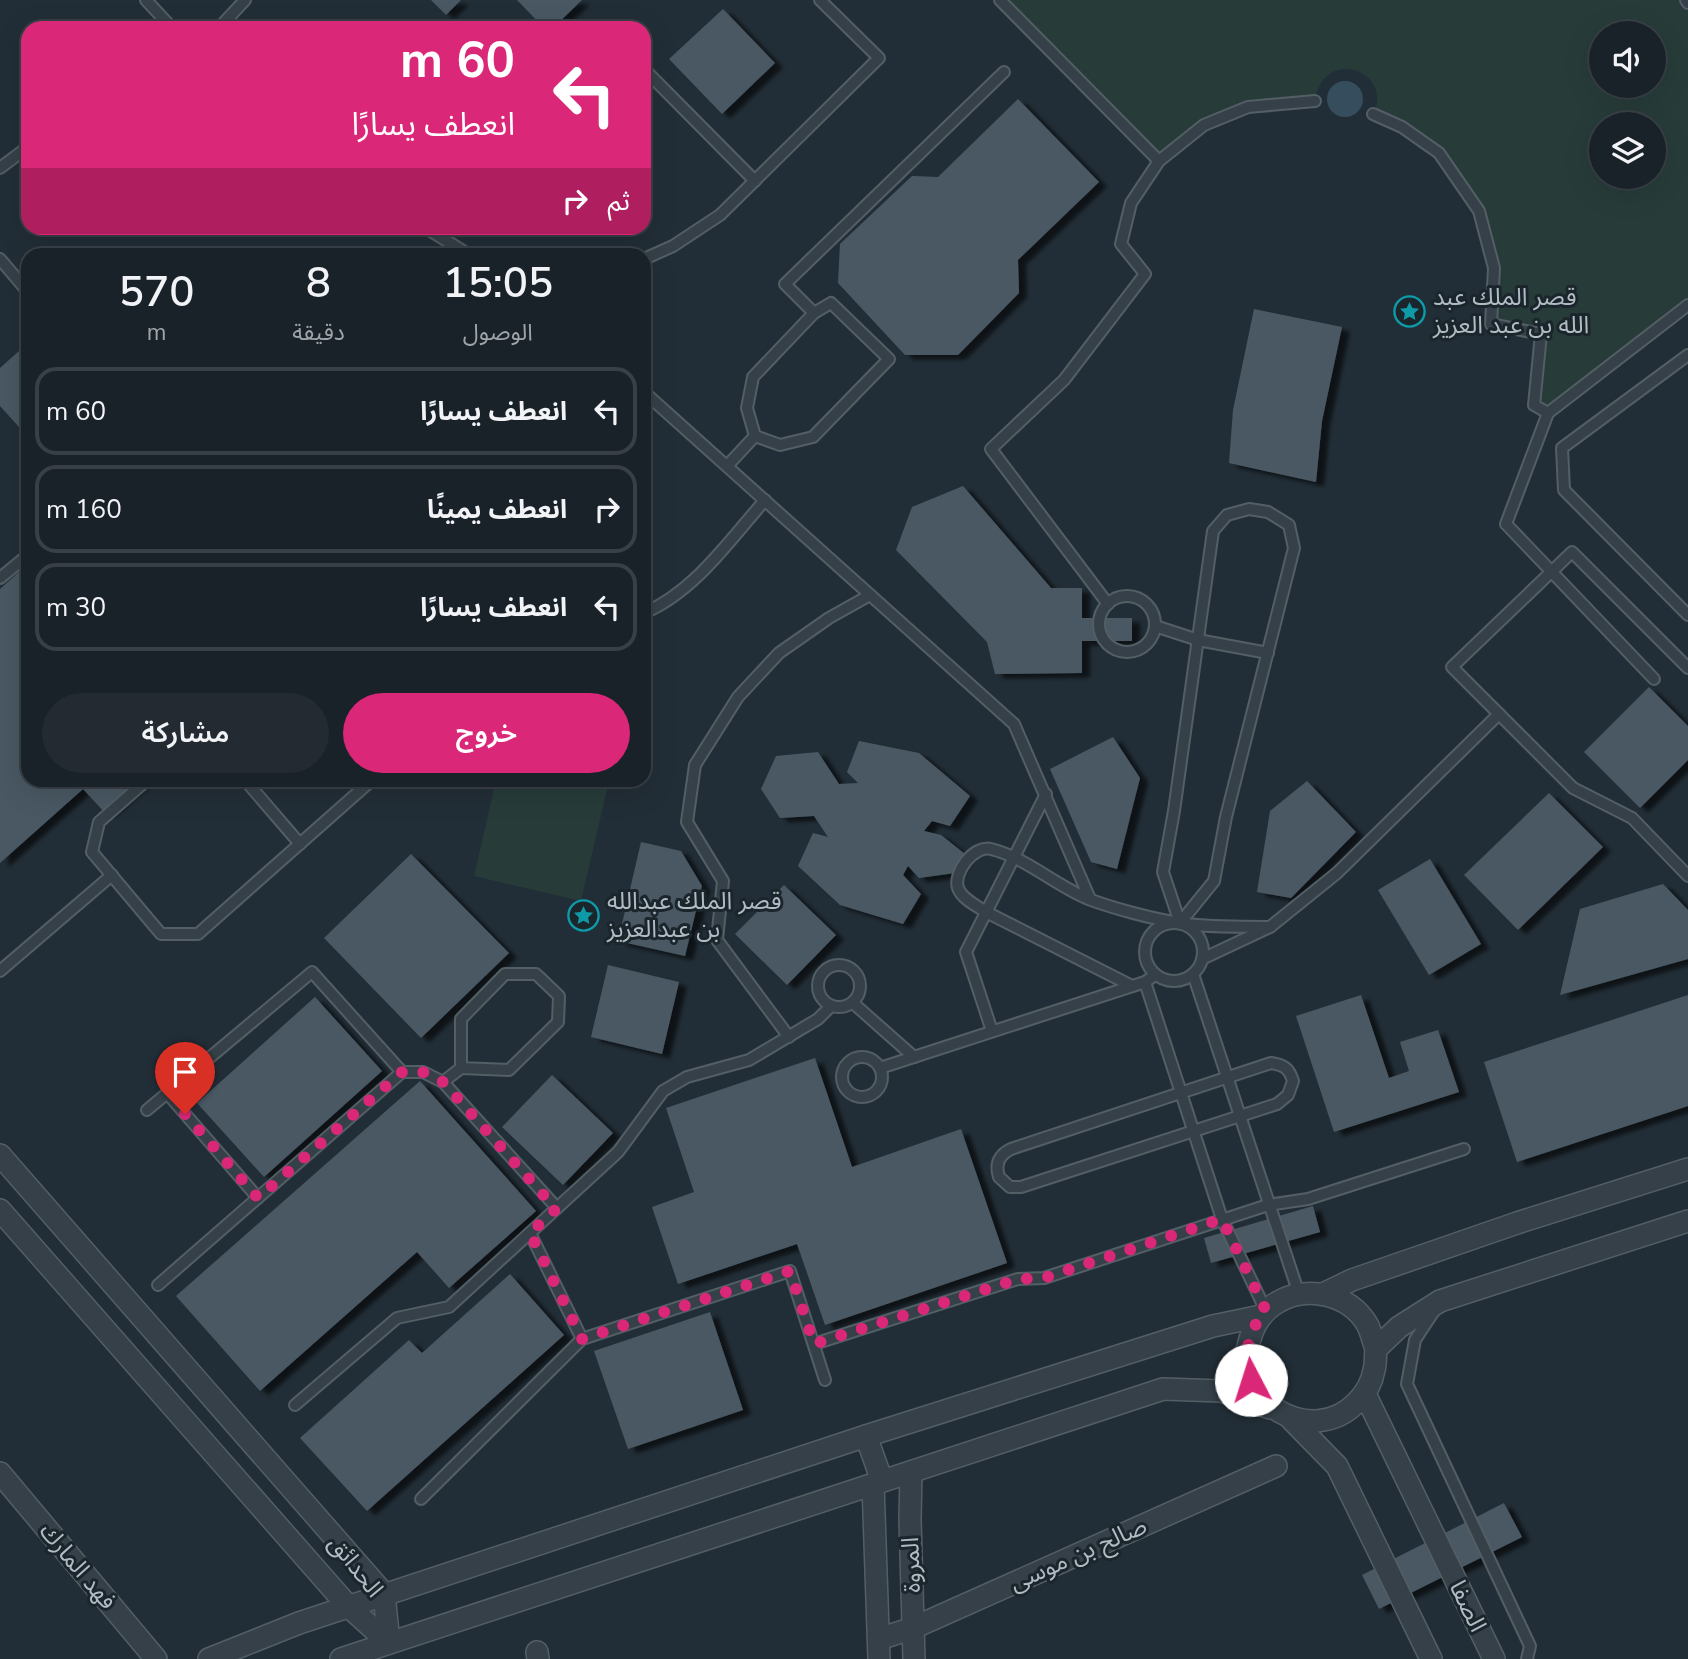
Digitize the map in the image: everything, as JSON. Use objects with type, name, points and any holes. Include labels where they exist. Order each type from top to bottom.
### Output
[{"type":"street","name":"الحدائق","points":[[0,1155],[384,1594],[389,1643]]},
{"type":"street","points":[[1323,1294],[1352,1280],[1517,1223],[1688,1168]]},
{"type":"street","name":"الحدائق","points":[[0,1210],[348,1606],[389,1643]]},
{"type":"street","points":[[1376,1349],[1399,1327],[1440,1301],[1688,1221]]},
{"type":"street","points":[[1270,1408],[1255,1388],[1247,1364],[1247,1347],[1252,1331],[1264,1313],[1276,1303],[1299,1294],[1323,1294],[1348,1304],[1367,1324],[1376,1349],[1374,1373],[1365,1394],[1350,1409],[1332,1419],[1312,1422],[1291,1419]]},
{"type":"street","points":[[209,1659],[299,1623],[384,1594],[866,1436],[1213,1326],[1264,1313]]},
{"type":"street","points":[[341,1659],[1163,1389],[1221,1391],[1270,1408],[1291,1419],[1337,1466],[1431,1659]]},
{"type":"street","name":"الصفا","points":[[1365,1394],[1494,1659]]},
{"type":"street","name":"المروة","points":[[866,1436],[877,1483],[879,1649]]},
{"type":"street","name":"صالح بن موسى","points":[[879,1649],[913,1628],[1276,1466]]},
{"type":"street","name":"المروة","points":[[911,1472],[914,1659]]},
{"type":"street","name":"فهد المارك","points":[[0,1473],[156,1659]]},
{"type":"lane","points":[[146,0],[166,21]]},
{"type":"lane","points":[[226,21],[245,0]]},
{"type":"lane","points":[[651,256],[673,246],[720,215],[879,58],[820,0]]},
{"type":"lane","points":[[1000,0],[1159,161]]},
{"type":"lane","points":[[814,313],[785,284],[1004,72]]},
{"type":"lane","points":[[651,76],[755,181]]},
{"type":"lane","points":[[1108,604],[991,449],[1064,380],[1145,274],[1121,244],[1132,203],[1159,161],[1204,125],[1248,107],[1315,100]]},
{"type":"lane","points":[[1373,114],[1402,127],[1438,153],[1479,211],[1494,268],[1491,324],[1541,334],[1534,405],[1548,413]]},
{"type":"lane","points":[[0,168],[21,152]]},
{"type":"lane","points":[[437,235],[458,248]]},
{"type":"lane","points":[[0,259],[21,284]]},
{"type":"lane","points":[[831,303],[890,359],[813,437],[780,445],[755,436],[747,408],[753,377],[814,313],[831,303]]},
{"type":"lane","points":[[1654,679],[1506,524],[1548,413],[1688,305]]},
{"type":"lane","points":[[1688,355],[1562,448],[1564,490],[1688,615]]},
{"type":"lane","points":[[651,397],[1014,724],[1090,899]]},
{"type":"lane","points":[[727,466],[755,436]]},
{"type":"lane","points":[[651,610],[659,607],[700,573],[765,500]]},
{"type":"lane","points":[[1249,509],[1268,512],[1289,525],[1294,548],[1226,817],[1214,881],[1180,923],[1163,872],[1213,531],[1227,515],[1249,509]]},
{"type":"lane","points":[[1688,668],[1572,552],[1452,667],[1573,788],[1632,818],[1688,876]]},
{"type":"lane","points":[[0,578],[21,561]]},
{"type":"lane","points":[[789,1037],[717,940],[723,881],[687,822],[695,765],[738,696],[779,653],[829,618],[870,595]]},
{"type":"lane","points":[[1135,597],[1150,608],[1155,626],[1153,635],[1142,649],[1124,652],[1108,645],[1099,629],[1102,611],[1108,604],[1116,598],[1135,597]]},
{"type":"lane","points":[[1155,626],[1198,640],[1268,653]]},
{"type":"lane","points":[[880,1068],[1150,978],[1174,981],[1193,974],[1202,959],[1270,927],[1337,873],[1499,715]]},
{"type":"lane","points":[[138,787],[99,822],[92,852],[161,934],[198,934],[364,787]]},
{"type":"lane","points":[[250,787],[300,844]]},
{"type":"lane","points":[[992,1031],[966,952],[1046,794]]},
{"type":"lane","points":[[1132,986],[969,901],[957,884],[968,857],[977,850],[989,848],[1090,899],[1180,923],[1189,927],[1201,940],[1202,959]]},
{"type":"lane","points":[[0,971],[112,875]]},
{"type":"lane","points":[[1264,1313],[1222,1219],[1181,1091],[1144,957],[1144,947],[1148,937],[1162,925],[1180,923],[1270,927]]},
{"type":"lane","points":[[838,964],[851,968],[859,978],[860,992],[853,1003],[831,1006],[820,996],[818,982],[825,969],[838,964]]},
{"type":"lane","points":[[147,1110],[312,972],[402,1072]]},
{"type":"lane","points":[[443,1082],[461,1068],[509,1070],[558,1022],[559,996],[536,974],[505,974],[461,1019],[461,1068]]},
{"type":"lane","points":[[1193,974],[1299,1294]]},
{"type":"lane","points":[[853,1003],[914,1057]]},
{"type":"lane","points":[[295,1405],[397,1318],[449,1307],[618,1152],[663,1091],[687,1077],[749,1060],[818,1018],[831,1006]]},
{"type":"lane","points":[[1271,1063],[1284,1066],[1290,1071],[1293,1081],[1284,1100],[1016,1188],[1004,1183],[997,1171],[1000,1157],[1011,1149],[1226,1077],[1271,1063]]},
{"type":"lane","points":[[158,1285],[402,1072],[423,1072],[443,1082],[556,1209]]},
{"type":"lane","points":[[167,1093],[258,1198]]},
{"type":"lane","points":[[814,1344],[1018,1279],[1044,1278],[1222,1219],[1268,1205],[1308,1199],[1464,1149]]},
{"type":"lane","points":[[530,1233],[582,1339]]},
{"type":"lane","points":[[421,1499],[582,1339],[790,1271],[825,1380]]},
{"type":"lane","points":[[1440,1301],[1415,1340],[1407,1384],[1530,1646],[1527,1659]]},
{"type":"green space","points":[[1000,0],[1686,0],[1688,305],[1548,413],[1534,405],[1541,334],[1491,324],[1494,268],[1479,211],[1439,153],[1373,114],[1377,99],[1374,86],[1366,76],[1355,70],[1343,69],[1331,73],[1321,84],[1315,101],[1248,107],[1204,125],[1159,161]]},
{"type":"green space","points":[[495,787],[608,787],[581,901],[474,876]]},
{"type":"water","points":[[1345,81],[1358,86],[1363,99],[1358,112],[1345,117],[1332,112],[1327,99],[1332,86]]},
{"type":"building","points":[[431,0],[461,0],[446,15]]},
{"type":"building","points":[[517,0],[582,0],[560,21],[537,21]]},
{"type":"building","points":[[723,9],[775,63],[722,114],[669,59]]},
{"type":"building","points":[[1018,99],[1099,182],[1018,260],[1019,293],[958,355],[905,355],[838,283],[840,244],[912,176],[938,177]]},
{"type":"building","points":[[1254,309],[1342,327],[1322,421],[1316,482],[1229,463],[1233,410]]},
{"type":"building","points":[[21,349],[21,429],[0,406],[0,368]]},
{"type":"building","points":[[963,486],[1051,588],[1082,588],[1082,618],[1132,618],[1132,641],[1082,641],[1082,673],[995,674],[987,642],[896,550],[912,507]]},
{"type":"building","points":[[21,570],[21,787],[136,787],[106,814],[83,789],[0,863],[0,589]]},
{"type":"building","points":[[1649,687],[1688,726],[1688,760],[1640,808],[1584,752]]},
{"type":"building","points":[[1113,737],[1140,778],[1117,869],[1091,862],[1050,769]]},
{"type":"building","points":[[859,741],[919,753],[970,796],[950,826],[932,821],[924,831],[941,835],[965,854],[955,873],[919,878],[908,866],[903,875],[921,894],[903,924],[840,905],[798,866],[813,833],[828,837],[814,816],[780,818],[761,789],[776,756],[818,752],[839,784],[858,783],[847,772]]},
{"type":"building","points":[[1307,781],[1356,832],[1291,898],[1257,892],[1270,811]]},
{"type":"building","points":[[1549,793],[1603,847],[1518,930],[1464,875]]},
{"type":"building","points":[[641,842],[681,851],[702,886],[685,956],[618,941]]},
{"type":"building","points":[[411,854],[509,953],[421,1038],[324,938]]},
{"type":"building","points":[[1430,859],[1481,944],[1429,975],[1378,890]]},
{"type":"building","points":[[1663,884],[1688,910],[1688,959],[1560,995],[1580,909]]},
{"type":"building","points":[[784,885],[836,935],[787,985],[735,934]]},
{"type":"building","points":[[608,965],[679,982],[662,1054],[591,1037]]},
{"type":"building","points":[[1361,995],[1389,1078],[1409,1071],[1400,1042],[1438,1030],[1459,1092],[1334,1132],[1296,1016]]},
{"type":"building","points":[[1688,995],[1688,1106],[1517,1162],[1484,1062]]},
{"type":"building","points":[[315,997],[382,1071],[264,1177],[197,1103]]},
{"type":"building","points":[[815,1058],[852,1167],[961,1129],[1007,1263],[825,1325],[797,1244],[678,1284],[652,1207],[694,1192],[666,1108]]},
{"type":"building","points":[[552,1075],[613,1133],[563,1185],[502,1127]]},
{"type":"building","points":[[420,1081],[536,1211],[449,1288],[417,1252],[260,1391],[176,1296]]},
{"type":"building","points":[[1313,1206],[1320,1232],[1211,1263],[1204,1238]]},
{"type":"building","points":[[510,1274],[564,1335],[367,1511],[300,1438],[409,1340],[422,1353]]},
{"type":"building","points":[[710,1312],[743,1410],[628,1449],[594,1351]]},
{"type":"building","points":[[1504,1503],[1522,1537],[1379,1609],[1362,1575]]},
{"type":"place","name":"قصر الملك عبد الله بن عبد العزيز","points":[[1410,311]]},
{"type":"place","name":"قصر الملك عبدالله بن عبدالعزيز","points":[[584,915]]},
{"type":"route","points":[[185,1114],[258,1198],[402,1072],[423,1072],[443,1082],[556,1209],[530,1233],[582,1339],[790,1271],[814,1344],[1018,1279],[1044,1278],[1222,1219],[1266,1311],[1252,1331],[1247,1347],[1251,1380]]}]
